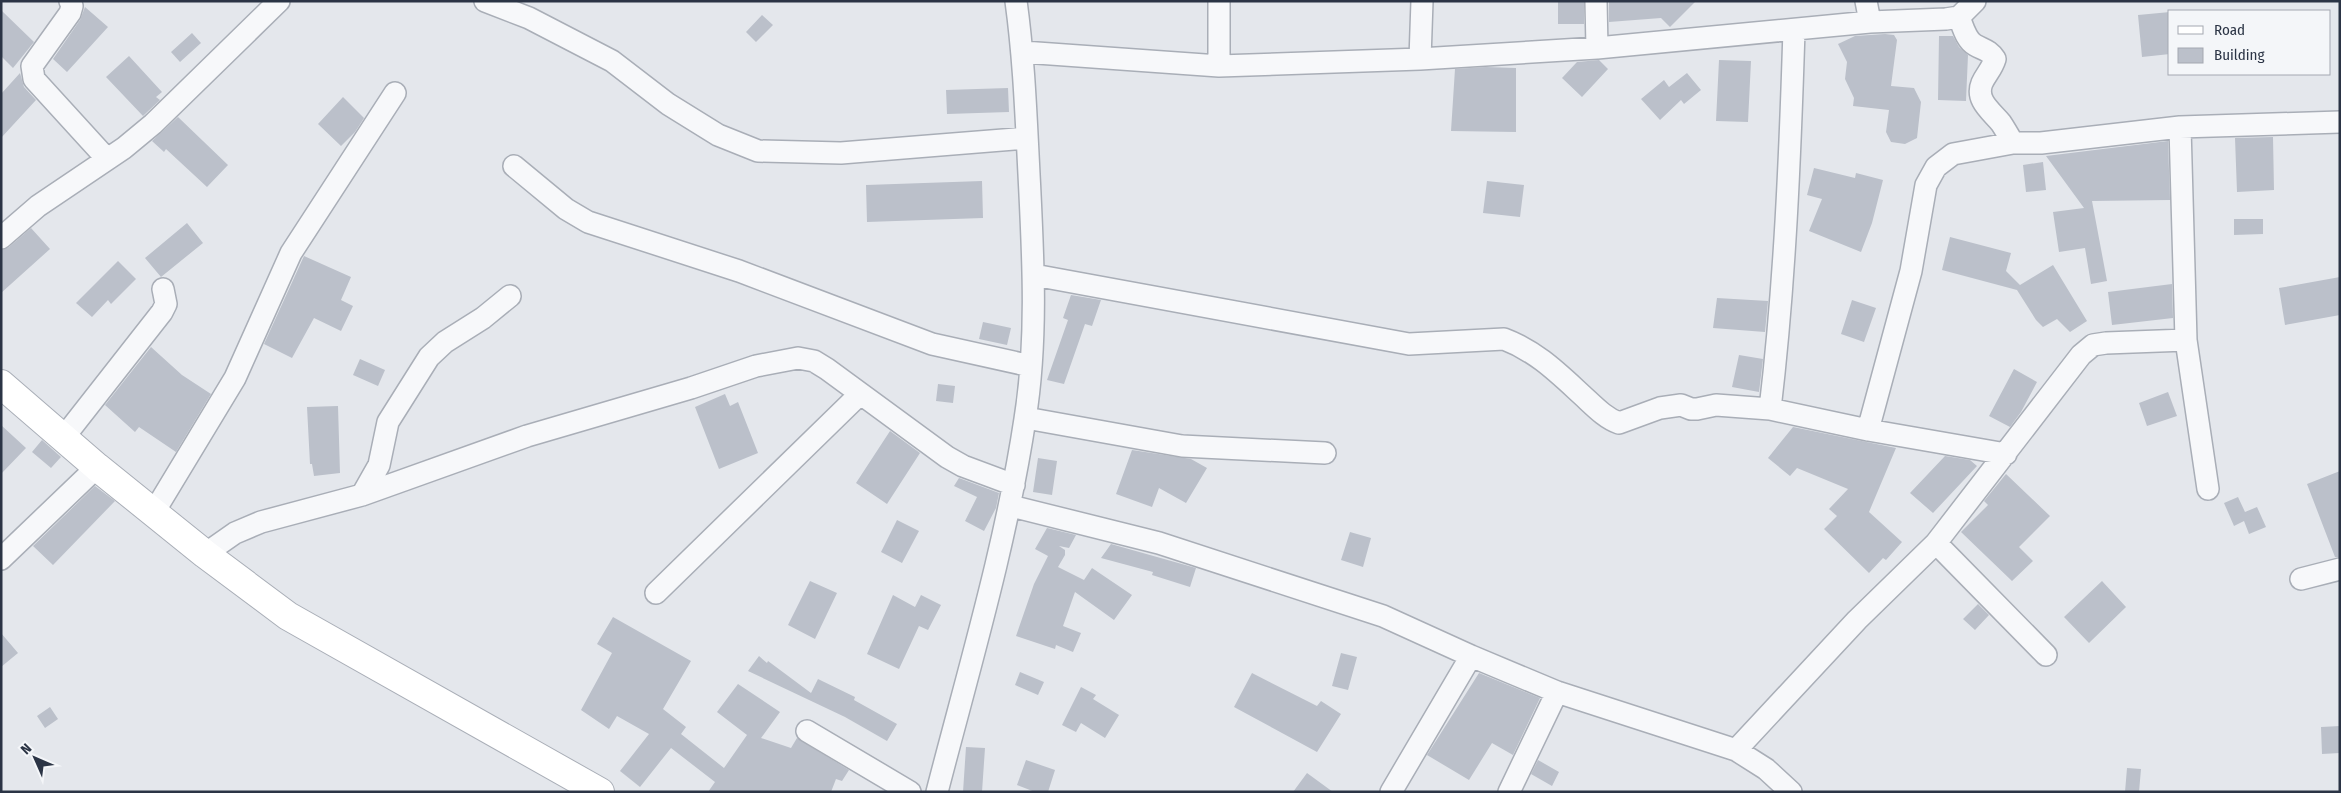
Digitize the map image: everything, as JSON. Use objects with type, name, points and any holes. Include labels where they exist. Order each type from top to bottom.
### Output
[{"type":"main road","points":[[1,384],[97,467],[204,554],[288,616],[600,792]]},
{"type":"street","points":[[70,1],[72,6],[70,13],[32,66],[32,73],[34,79],[107,159]]},
{"type":"street","points":[[1,238],[38,206],[107,159],[153,124],[279,1]]},
{"type":"street","points":[[485,1],[529,18],[612,61],[668,104],[718,135],[758,151],[841,153],[1027,138]]},
{"type":"street","points":[[937,792],[1011,506],[1026,418],[1031,366],[1034,275],[1023,52],[1016,1]]},
{"type":"street","points":[[1219,1],[1219,66]]},
{"type":"street","points":[[1420,59],[1422,1]]},
{"type":"street","points":[[1596,1],[1597,48]]},
{"type":"street","points":[[1866,1],[1870,22]]},
{"type":"street","points":[[1023,52],[1219,66],[1420,59],[1597,48],[1870,22],[1959,17],[1975,1]]},
{"type":"street","points":[[1959,17],[1967,38],[1974,45],[1990,52],[1995,59],[1992,68],[1982,82],[1980,93],[1983,103],[2002,124],[2013,143]]},
{"type":"street","points":[[1770,409],[1782,294],[1790,160],[1794,30]]},
{"type":"street","points":[[154,512],[234,378],[291,253],[395,93]]},
{"type":"street","points":[[1868,430],[1911,271],[1926,184],[1936,167],[1953,154],[2013,143],[2041,143],[2180,127],[2340,122]]},
{"type":"street","points":[[2180,127],[2186,340],[2208,489]]},
{"type":"street","points":[[514,166],[566,209],[588,222],[739,271],[932,344],[1031,366]]},
{"type":"street","points":[[1034,275],[1409,344],[1504,339],[1518,344],[1547,363],[1605,416],[1619,423],[1660,408],[1681,405],[1691,409],[1716,404],[1770,409],[1868,430],[2006,454]]},
{"type":"street","points":[[64,437],[162,312],[166,304],[163,289]]},
{"type":"street","points":[[362,495],[379,465],[388,422],[430,357],[445,342],[483,318],[510,296]]},
{"type":"street","points":[[1736,750],[1857,620],[1936,543],[2081,355],[2093,345],[2106,343],[2186,340]]},
{"type":"street","points":[[204,554],[235,533],[261,522],[362,495],[527,436],[690,388],[756,366],[798,358],[814,361],[955,462],[1014,485]]},
{"type":"street","points":[[656,593],[860,394]]},
{"type":"street","points":[[1026,418],[1182,446],[1325,453]]},
{"type":"street","points":[[379,465],[406,479]]},
{"type":"street","points":[[1,559],[97,467]]},
{"type":"street","points":[[1011,506],[1159,542],[1383,616],[1557,692],[1736,750],[1766,769],[1791,792]]},
{"type":"street","points":[[1936,543],[2046,655]]},
{"type":"street","points":[[2301,579],[2340,569]]},
{"type":"street","points":[[1391,792],[1471,656]]},
{"type":"street","points":[[1510,792],[1557,692]]},
{"type":"street","points":[[807,731],[910,792]]},
{"type":"building","points":[[1558,1],[1584,1],[1584,24],[1558,24]]},
{"type":"building","points":[[1609,1],[1696,1],[1670,27],[1661,18],[1609,22]]},
{"type":"building","points":[[85,7],[108,27],[67,72],[53,59],[80,20]]},
{"type":"building","points":[[1,10],[34,42],[13,68],[1,56]]},
{"type":"building","points":[[2168,12],[2168,54],[2142,57],[2138,15]]},
{"type":"building","points":[[762,15],[773,25],[756,42],[746,32]]},
{"type":"building","points":[[192,33],[201,43],[180,62],[171,52]]},
{"type":"building","points":[[1894,35],[1897,40],[1891,86],[1914,88],[1921,102],[1917,138],[1905,144],[1891,142],[1886,132],[1889,110],[1853,106],[1854,98],[1845,79],[1847,62],[1838,44],[1855,36]]},
{"type":"building","points":[[1939,36],[1953,36],[1959,47],[1968,55],[1966,101],[1938,100]]},
{"type":"building","points":[[129,56],[162,92],[156,97],[160,100],[143,116],[106,77]]},
{"type":"building","points":[[1599,60],[1608,69],[1582,97],[1562,78],[1577,62]]},
{"type":"building","points":[[1719,60],[1751,61],[1748,122],[1716,121]]},
{"type":"building","points":[[1516,68],[1516,132],[1451,131],[1455,69]]},
{"type":"building","points":[[20,73],[24,87],[36,100],[1,138],[1,94]]},
{"type":"building","points":[[1687,73],[1701,90],[1684,104],[1681,100],[1660,120],[1641,99],[1664,80],[1669,87]]},
{"type":"building","points":[[1008,88],[1009,112],[947,114],[946,90]]},
{"type":"building","points":[[343,97],[364,118],[355,132],[341,146],[318,124]]},
{"type":"building","points":[[178,117],[228,165],[207,187],[166,149],[164,152],[152,141]]},
{"type":"building","points":[[2273,137],[2274,190],[2237,192],[2235,138]]},
{"type":"building","points":[[2168,141],[2170,200],[2092,201],[2107,281],[2091,284],[2085,248],[2059,252],[2053,212],[2084,208],[2046,156]]},
{"type":"building","points":[[2043,162],[2046,190],[2026,192],[2023,165]]},
{"type":"building","points":[[1814,168],[1855,178],[1856,173],[1883,180],[1872,223],[1861,252],[1809,231],[1822,199],[1807,195]]},
{"type":"building","points":[[982,181],[983,218],[867,222],[866,185]]},
{"type":"building","points":[[1487,181],[1524,185],[1520,217],[1483,213]]},
{"type":"building","points":[[2234,219],[2263,219],[2263,234],[2234,235]]},
{"type":"building","points":[[187,223],[203,243],[161,277],[145,258]]},
{"type":"building","points":[[31,228],[50,249],[1,293],[1,250],[9,247]]},
{"type":"building","points":[[1950,237],[2011,253],[2006,271],[2020,285],[2053,265],[2087,321],[2070,332],[2057,319],[2043,327],[2036,320],[2017,290],[1942,270]]},
{"type":"building","points":[[304,256],[351,277],[341,300],[353,306],[341,331],[314,318],[292,358],[264,344]]},
{"type":"building","points":[[118,261],[136,279],[111,304],[108,300],[92,317],[76,303]]},
{"type":"building","points":[[2340,277],[2340,315],[2285,325],[2279,288]]},
{"type":"building","points":[[2172,284],[2173,318],[2112,325],[2108,292]]},
{"type":"building","points":[[1071,295],[1101,300],[1092,326],[1085,324],[1064,384],[1047,380],[1068,320],[1063,318]]},
{"type":"building","points":[[1717,298],[1768,301],[1765,332],[1713,328]]},
{"type":"building","points":[[1852,300],[1876,308],[1864,342],[1841,334]]},
{"type":"building","points":[[983,322],[1011,328],[1007,345],[979,339]]},
{"type":"building","points":[[151,347],[182,375],[211,394],[176,452],[139,427],[135,432],[105,405]]},
{"type":"building","points":[[1739,355],[1763,359],[1759,392],[1732,387]]},
{"type":"building","points":[[360,359],[385,370],[378,386],[353,375]]},
{"type":"building","points":[[2014,369],[2037,382],[2021,412],[2010,427],[1989,416]]},
{"type":"building","points":[[938,384],[955,386],[953,403],[936,401]]},
{"type":"building","points":[[2168,392],[2177,416],[2147,426],[2139,403]]},
{"type":"building","points":[[725,394],[730,406],[738,402],[758,453],[719,469],[695,407]]},
{"type":"building","points":[[338,406],[340,473],[314,476],[312,464],[310,464],[307,407]]},
{"type":"building","points":[[1,425],[26,448],[1,474]]},
{"type":"building","points":[[1793,427],[1896,448],[1869,512],[1902,542],[1886,560],[1883,558],[1869,573],[1824,529],[1837,516],[1829,509],[1848,489],[1797,468],[1790,476],[1768,458]]},
{"type":"building","points":[[890,431],[920,453],[887,504],[856,483]]},
{"type":"building","points":[[42,440],[61,457],[51,468],[32,452]]},
{"type":"building","points":[[1132,450],[1191,459],[1207,468],[1186,503],[1159,488],[1152,507],[1116,494]]},
{"type":"building","points":[[1945,456],[1970,460],[1977,466],[1933,513],[1910,493]]},
{"type":"building","points":[[1038,458],[1057,461],[1052,495],[1033,492]]},
{"type":"building","points":[[2340,471],[2340,557],[2335,557],[2307,484]]},
{"type":"building","points":[[2006,474],[2050,516],[2019,547],[2033,561],[2012,581],[1961,532],[1988,505],[1984,501]]},
{"type":"building","points":[[959,478],[999,493],[996,508],[984,531],[965,521],[977,497],[954,486]]},
{"type":"building","points":[[95,486],[115,501],[53,565],[33,546]]},
{"type":"building","points":[[2238,497],[2245,512],[2257,507],[2266,527],[2249,534],[2244,521],[2234,526],[2224,503]]},
{"type":"building","points":[[897,520],[919,531],[902,563],[881,552]]},
{"type":"building","points":[[1047,528],[1076,535],[1069,548],[1059,546],[1065,550],[1065,555],[1058,567],[1084,580],[1092,568],[1132,595],[1114,620],[1075,592],[1063,626],[1081,633],[1073,652],[1056,645],[1055,649],[1016,636],[1034,584],[1048,556],[1035,549]]},
{"type":"building","points":[[1350,532],[1371,538],[1363,567],[1341,560]]},
{"type":"building","points":[[1111,544],[1196,568],[1190,587],[1152,575],[1153,572],[1101,558]]},
{"type":"building","points":[[810,581],[837,593],[815,639],[788,625]]},
{"type":"building","points":[[2102,581],[2126,607],[2089,643],[2064,617]]},
{"type":"building","points":[[893,595],[915,607],[921,595],[941,605],[928,630],[919,626],[899,669],[867,654]]},
{"type":"building","points":[[1978,604],[1989,615],[1975,630],[1963,619]]},
{"type":"building","points":[[613,617],[691,661],[663,709],[686,727],[681,734],[724,768],[747,735],[717,712],[738,684],[780,712],[761,738],[791,748],[797,738],[849,770],[842,781],[836,779],[831,792],[708,792],[715,782],[671,748],[640,787],[620,771],[649,734],[617,716],[609,729],[581,710],[612,653],[597,644]]},
{"type":"building","points":[[1,633],[18,653],[1,667]]},
{"type":"building","points":[[1341,653],[1357,657],[1348,690],[1332,686]]},
{"type":"building","points":[[759,656],[811,693],[818,679],[855,697],[854,700],[897,724],[887,741],[845,717],[748,671]]},
{"type":"building","points":[[1020,672],[1044,682],[1038,695],[1015,685]]},
{"type":"building","points":[[1252,673],[1317,706],[1321,701],[1341,714],[1317,752],[1234,707]]},
{"type":"building","points":[[1479,673],[1540,698],[1513,755],[1492,743],[1469,780],[1427,755]]},
{"type":"building","points":[[1081,687],[1096,695],[1093,699],[1119,715],[1105,738],[1081,723],[1076,732],[1062,725]]},
{"type":"building","points":[[50,707],[58,719],[45,728],[37,716]]},
{"type":"building","points":[[2340,726],[2340,753],[2322,754],[2321,727]]},
{"type":"building","points":[[966,747],[985,748],[982,792],[963,792]]},
{"type":"building","points":[[1026,760],[1055,770],[1048,792],[1035,792],[1017,785]]},
{"type":"building","points":[[1538,760],[1559,772],[1552,786],[1531,774]]},
{"type":"building","points":[[2127,768],[2141,769],[2139,792],[2125,792]]},
{"type":"building","points":[[1307,773],[1333,792],[1293,792]]}]
